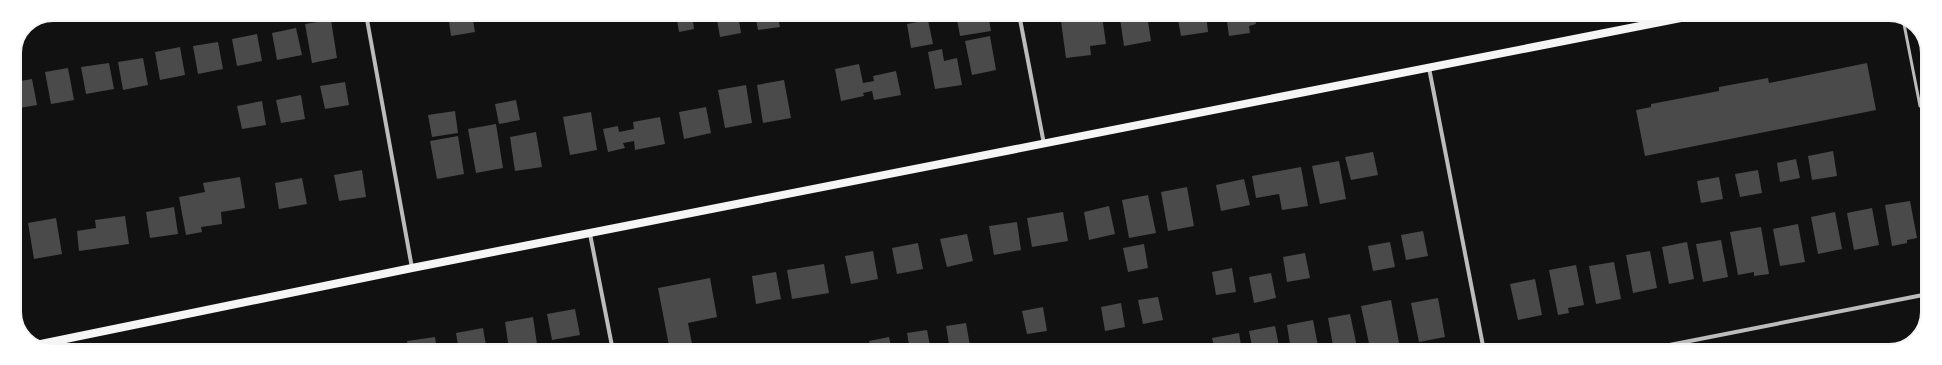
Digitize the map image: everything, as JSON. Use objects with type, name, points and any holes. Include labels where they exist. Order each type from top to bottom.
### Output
[{"type":"main road","points":[[46,343],[412,268],[1044,145],[1429,68],[1653,21]]},
{"type":"street","points":[[367,21],[412,268]]},
{"type":"street","points":[[1020,21],[1044,145]]},
{"type":"street","points":[[1429,68],[1483,344]]},
{"type":"street","points":[[590,234],[611,344]]},
{"type":"street","points":[[1674,344],[1921,295]]},
{"type":"lane","points":[[1904,25],[1921,106]]},
{"type":"building","points":[[331,21],[337,58],[312,63],[305,24]]},
{"type":"building","points":[[449,21],[473,21],[475,32],[451,36]]},
{"type":"building","points":[[677,21],[693,21],[694,29],[679,32]]},
{"type":"building","points":[[717,21],[739,21],[741,33],[720,37]]},
{"type":"building","points":[[756,21],[779,21],[780,27],[758,30]]},
{"type":"building","points":[[928,21],[933,44],[911,48],[907,24]]},
{"type":"building","points":[[957,21],[989,21],[991,31],[960,36]]},
{"type":"building","points":[[1061,21],[1103,21],[1106,44],[1090,46],[1091,55],[1066,58]]},
{"type":"building","points":[[1120,21],[1148,21],[1151,41],[1124,46]]},
{"type":"building","points":[[1178,21],[1207,21],[1208,32],[1181,36]]},
{"type":"building","points":[[1227,21],[1255,21],[1256,24],[1249,26],[1250,33],[1229,36]]},
{"type":"building","points":[[296,28],[302,55],[277,60],[272,33]]},
{"type":"building","points":[[257,34],[262,61],[237,66],[232,39]]},
{"type":"building","points":[[990,36],[996,70],[972,75],[965,41]]},
{"type":"building","points":[[218,42],[223,69],[198,74],[193,46]]},
{"type":"building","points":[[180,47],[185,75],[160,80],[155,52]]},
{"type":"building","points":[[942,49],[944,61],[957,58],[962,85],[935,89],[928,52]]},
{"type":"building","points":[[143,58],[148,85],[123,90],[118,62]]},
{"type":"building","points":[[109,63],[114,89],[86,94],[81,67]]},
{"type":"building","points":[[1867,63],[1876,110],[1645,156],[1636,110],[1651,107],[1651,104],[1719,91],[1719,87],[1768,78],[1769,83]]},
{"type":"building","points":[[859,64],[863,83],[874,81],[873,76],[896,71],[901,95],[874,100],[872,91],[863,93],[864,96],[841,101],[835,69]]},
{"type":"building","points":[[68,68],[74,100],[51,104],[45,72]]},
{"type":"building","points":[[32,79],[37,105],[21,108],[21,81]]},
{"type":"building","points":[[784,80],[791,118],[763,123],[757,85]]},
{"type":"building","points":[[345,82],[349,105],[325,109],[320,86]]},
{"type":"building","points":[[746,85],[752,123],[725,128],[718,90]]},
{"type":"building","points":[[301,95],[305,119],[281,123],[276,100]]},
{"type":"building","points":[[516,100],[520,120],[499,124],[495,104]]},
{"type":"building","points":[[262,101],[266,125],[242,129],[237,106]]},
{"type":"building","points":[[706,107],[711,133],[684,139],[679,112]]},
{"type":"building","points":[[455,111],[458,133],[432,137],[428,115]]},
{"type":"building","points":[[591,112],[597,150],[570,155],[563,117]]},
{"type":"building","points":[[660,117],[665,144],[635,150],[634,141],[623,143],[625,148],[608,152],[603,129],[618,126],[619,132],[634,129],[633,122]]},
{"type":"building","points":[[496,124],[503,168],[476,173],[468,129]]},
{"type":"building","points":[[536,132],[542,167],[515,171],[510,137]]},
{"type":"building","points":[[458,136],[464,174],[437,179],[430,141]]},
{"type":"building","points":[[1833,151],[1837,176],[1812,180],[1808,156]]},
{"type":"building","points":[[1373,152],[1378,175],[1351,180],[1345,157]]},
{"type":"building","points":[[1796,159],[1800,178],[1780,182],[1777,163]]},
{"type":"building","points":[[1339,161],[1346,199],[1320,204],[1312,166]]},
{"type":"building","points":[[1301,167],[1308,206],[1282,210],[1279,194],[1256,198],[1252,176]]},
{"type":"building","points":[[362,170],[366,197],[339,201],[334,175]]},
{"type":"building","points":[[1758,170],[1762,193],[1740,197],[1735,174]]},
{"type":"building","points":[[240,177],[245,208],[221,212],[222,224],[201,227],[202,232],[186,235],[179,197],[205,192],[203,183]]},
{"type":"building","points":[[1719,177],[1723,199],[1701,203],[1697,181]]},
{"type":"building","points":[[302,178],[307,204],[279,209],[275,183]]},
{"type":"building","points":[[1244,179],[1250,205],[1221,211],[1216,185]]},
{"type":"building","points":[[1187,187],[1194,226],[1168,231],[1161,192]]},
{"type":"building","points":[[1148,195],[1156,233],[1129,238],[1122,200]]},
{"type":"building","points":[[1910,201],[1917,238],[1907,240],[1907,243],[1892,246],[1885,205]]},
{"type":"building","points":[[1109,206],[1115,234],[1089,240],[1084,212]]},
{"type":"building","points":[[174,207],[178,234],[150,238],[146,212]]},
{"type":"building","points":[[1872,208],[1879,245],[1854,250],[1847,213]]},
{"type":"building","points":[[1063,212],[1068,241],[1032,247],[1027,218]]},
{"type":"building","points":[[1835,212],[1842,249],[1818,254],[1811,217]]},
{"type":"building","points":[[125,216],[129,244],[79,251],[77,231],[96,228],[95,220]]},
{"type":"building","points":[[56,218],[62,254],[34,259],[28,223]]},
{"type":"building","points":[[1017,222],[1021,250],[994,255],[989,226]]},
{"type":"building","points":[[1798,224],[1805,262],[1780,266],[1773,229]]},
{"type":"building","points":[[1761,227],[1769,274],[1754,276],[1754,272],[1738,275],[1730,232]]},
{"type":"building","points":[[1423,231],[1428,256],[1406,260],[1401,235]]},
{"type":"building","points":[[967,234],[973,261],[947,267],[940,239]]},
{"type":"building","points":[[1721,240],[1728,277],[1703,282],[1696,244]]},
{"type":"building","points":[[1390,242],[1395,267],[1373,271],[1368,246]]},
{"type":"building","points":[[1687,242],[1694,279],[1669,284],[1662,247]]},
{"type":"building","points":[[918,243],[923,269],[897,274],[892,248]]},
{"type":"building","points":[[1144,244],[1148,268],[1128,272],[1123,248]]},
{"type":"building","points":[[873,251],[878,279],[851,284],[845,256]]},
{"type":"building","points":[[1650,251],[1657,288],[1633,293],[1626,255]]},
{"type":"building","points":[[1305,253],[1310,278],[1287,282],[1283,257]]},
{"type":"building","points":[[1614,262],[1621,299],[1596,304],[1589,266]]},
{"type":"building","points":[[824,264],[829,293],[792,299],[787,270]]},
{"type":"building","points":[[1576,265],[1584,305],[1568,308],[1569,313],[1558,315],[1549,270]]},
{"type":"building","points":[[1232,268],[1236,292],[1216,295],[1212,272]]},
{"type":"building","points":[[776,272],[781,299],[756,304],[752,276]]},
{"type":"building","points":[[1271,273],[1276,298],[1254,303],[1249,277]]},
{"type":"building","points":[[710,278],[717,317],[688,323],[692,344],[669,344],[658,288]]},
{"type":"building","points":[[1535,279],[1542,315],[1518,320],[1510,284]]},
{"type":"building","points":[[1158,297],[1163,320],[1143,324],[1138,300]]},
{"type":"building","points":[[1438,298],[1445,337],[1419,342],[1411,303]]},
{"type":"building","points":[[1391,300],[1399,344],[1369,344],[1361,306]]},
{"type":"building","points":[[1121,303],[1125,327],[1105,331],[1101,307]]},
{"type":"building","points":[[1043,307],[1047,331],[1027,334],[1022,311]]},
{"type":"building","points":[[575,309],[580,335],[552,340],[547,314]]},
{"type":"building","points":[[1350,314],[1356,344],[1333,344],[1328,318]]},
{"type":"building","points":[[533,317],[537,344],[508,344],[505,322]]},
{"type":"building","points":[[1313,320],[1318,344],[1290,344],[1287,325]]},
{"type":"building","points":[[966,323],[970,344],[949,344],[946,326]]},
{"type":"building","points":[[1275,326],[1279,344],[1252,344],[1249,331]]},
{"type":"building","points":[[483,328],[486,344],[458,344],[456,333]]},
{"type":"building","points":[[927,330],[930,344],[909,344],[907,333]]},
{"type":"building","points":[[1239,333],[1241,344],[1213,344],[1212,338]]},
{"type":"building","points":[[435,337],[436,344],[407,344],[407,341]]},
{"type":"building","points":[[889,337],[890,344],[870,344],[869,341]]}]
